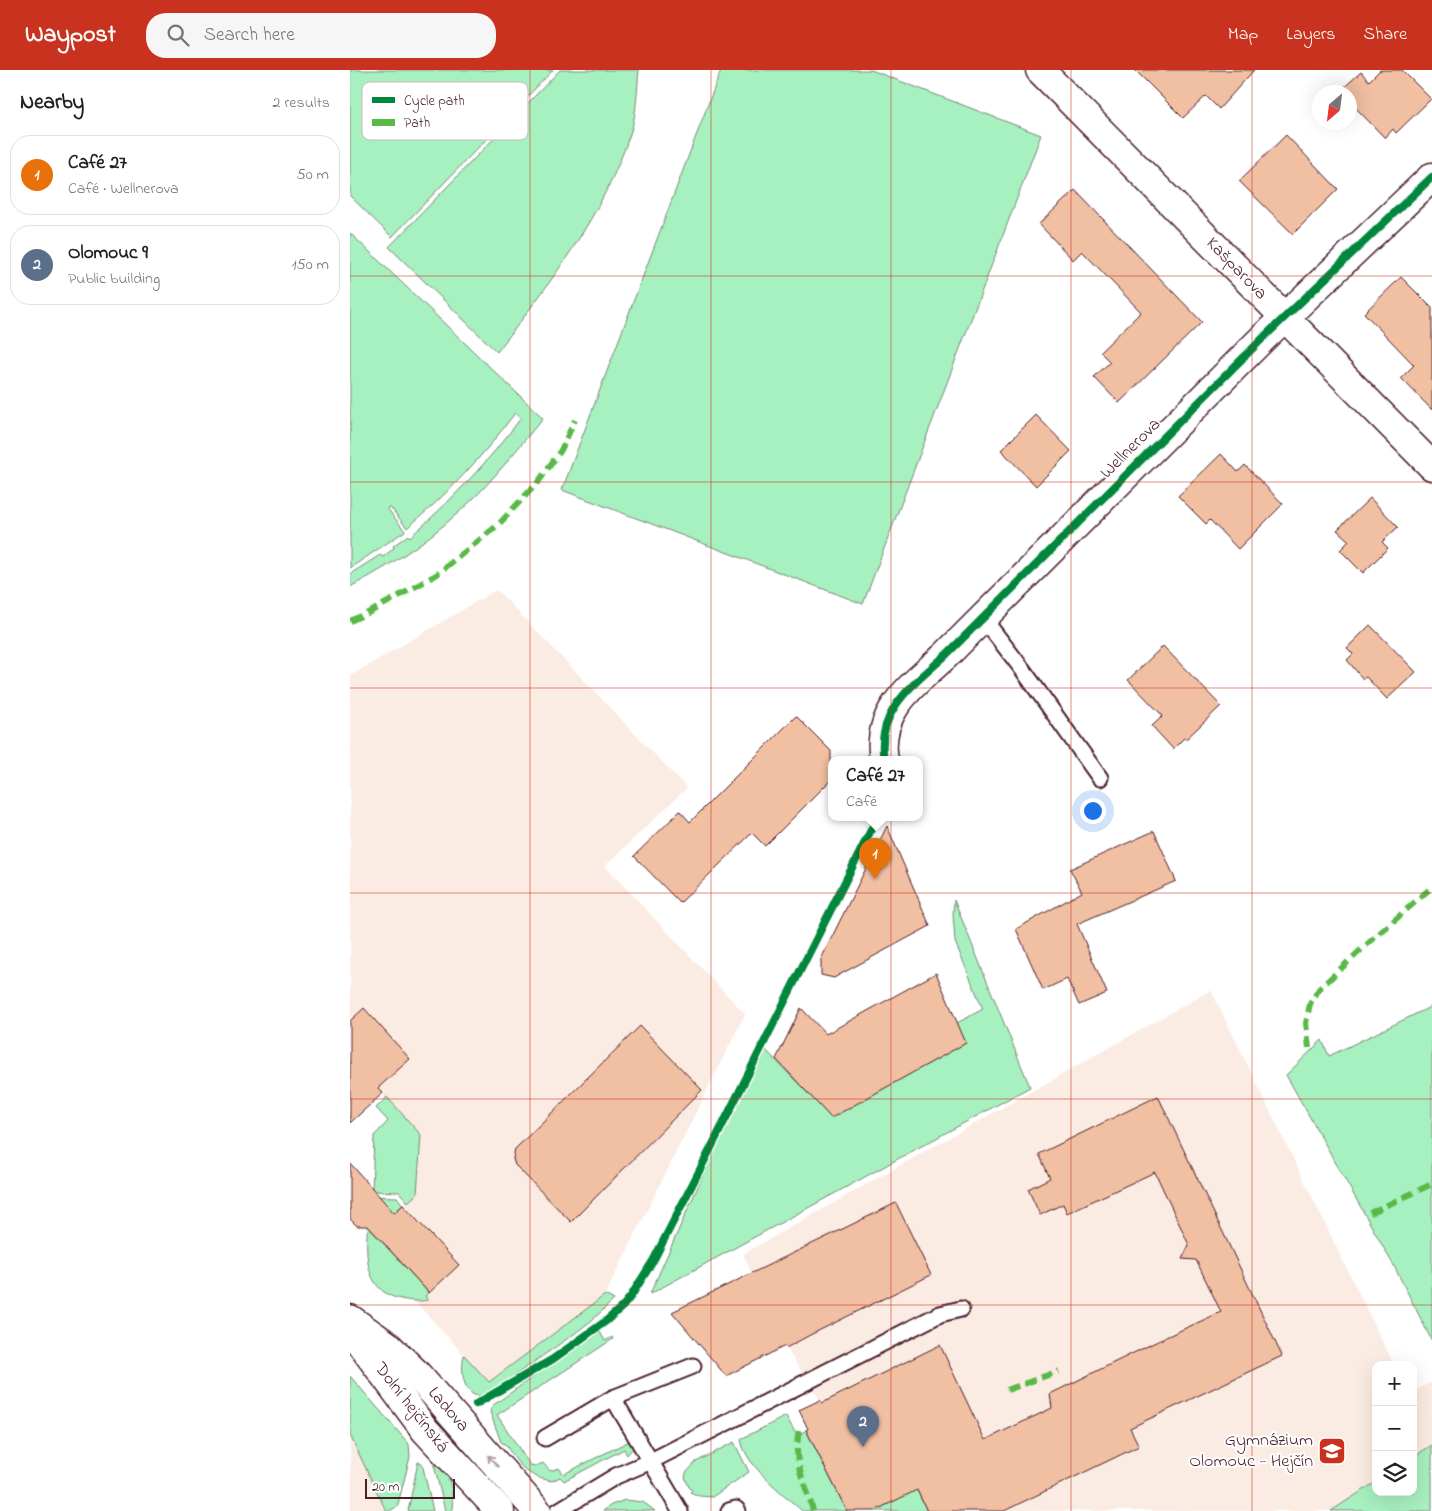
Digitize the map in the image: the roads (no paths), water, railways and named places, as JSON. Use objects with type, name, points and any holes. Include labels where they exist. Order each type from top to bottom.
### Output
[{"type":"street","name":"Kašparova","points":[[1040,70],[1432,466]]},
{"type":"street","name":"Wellnerova","points":[[884,756],[883,738],[886,725],[890,712],[898,700],[983,618],[1284,318],[1432,177]]},
{"type":"street","name":"Ladova","points":[[350,1319],[387,1345],[415,1372],[537,1511]]},
{"type":"street","name":"Dolní hejčínská","points":[[350,1328],[425,1430],[496,1510]]},
{"type":"street","points":[[496,1510],[518,1489]]},
{"type":"lane","points":[[983,618],[1023,670],[1100,778]]},
{"type":"lane","points":[[558,1511],[616,1476],[651,1461],[940,1314],[961,1308]]},
{"type":"lane","points":[[546,1438],[613,1398],[693,1366]]},
{"type":"lane","points":[[613,1398],[680,1511]]},
{"type":"lane","points":[[729,1511],[736,1509],[738,1511]]},
{"type":"place","name":"Café 27","points":[[875,879]]},
{"type":"place","name":"Olomouc 9","points":[[863,1447]]},
{"type":"place","name":"Gymnázium Olomouc - Hejčín","points":[[1332,1451]]}]
